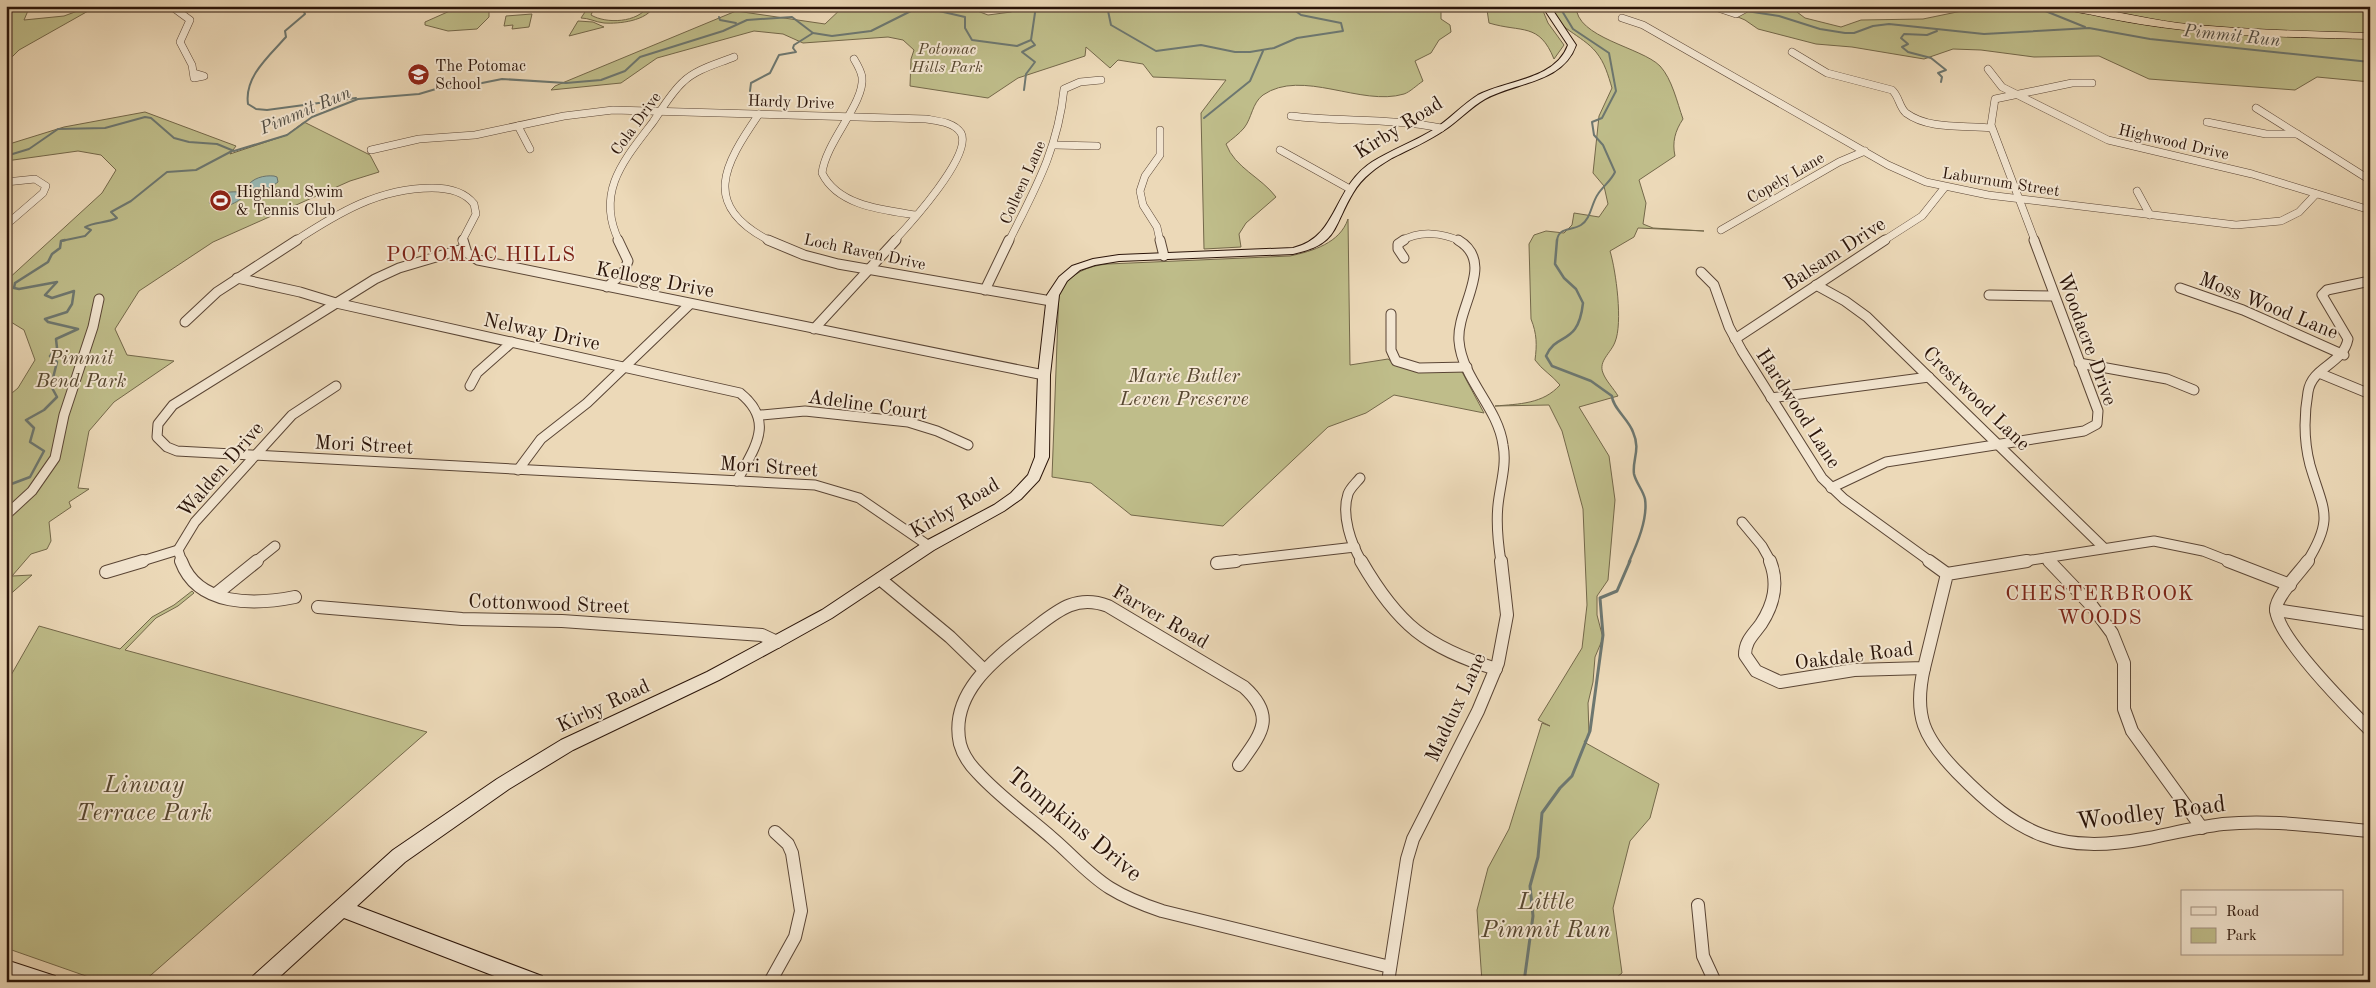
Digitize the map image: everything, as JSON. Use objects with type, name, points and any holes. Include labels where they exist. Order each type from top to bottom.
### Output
[{"type":"highway","points":[[2066,6],[2137,21],[2208,30],[2370,36]]},
{"type":"highway","points":[[2099,6],[2207,21],[2370,28]]},
{"type":"main road","name":"Kirby Road","points":[[260,982],[399,856],[539,760],[713,676],[777,642],[827,614],[929,546],[1003,505],[1034,477],[1043,452],[1044,375],[1052,301],[1057,286],[1063,279],[1084,265],[1110,259],[1293,251],[1308,248],[1320,242],[1333,224],[1350,189],[1370,168],[1441,128],[1485,95],[1554,70],[1563,62],[1571,51],[1572,43],[1546,6]]},
{"type":"main road","points":[[340,908],[536,982]]},
{"type":"main road","points":[[6,969],[48,982]]},
{"type":"street","points":[[172,6],[190,20],[180,42],[182,50],[194,65],[194,73]]},
{"type":"street","points":[[1712,6],[1727,13],[1742,11]]},
{"type":"street","name":"Laburnum Street","points":[[1622,18],[1643,25],[1902,172],[1945,187],[2017,199],[2221,224],[2263,224],[2294,216],[2316,194]]},
{"type":"street","points":[[1792,52],[1809,64],[1827,73],[1879,85],[1892,90],[1898,96],[1903,110],[1918,119],[1941,125],[1991,128]]},
{"type":"street","name":"Cola Drive","points":[[607,287],[624,272],[628,261],[611,221],[610,201],[612,186],[627,155],[688,77],[734,57]]},
{"type":"street","points":[[854,59],[860,69],[862,81],[859,94],[824,159],[822,172],[828,184],[840,195],[860,204],[916,215]]},
{"type":"street","name":"Highwood Drive","points":[[1988,69],[1997,83],[2108,140],[2252,174],[2370,210]]},
{"type":"street","name":"Colleen Lane","points":[[985,290],[1046,168],[1055,145],[1064,89],[1080,82],[1101,80]]},
{"type":"street","name":"Woodacre Drive","points":[[1831,488],[1886,462],[2084,431],[2095,426],[2099,415],[1991,128],[1995,99],[2001,96],[2076,82],[2092,83]]},
{"type":"street","points":[[2256,108],[2370,180]]},
{"type":"street","name":"Hardy Drive","points":[[371,150],[419,139],[476,135],[597,112],[661,110],[934,120],[948,124],[959,131],[963,140],[954,166],[938,190],[814,329]]},
{"type":"street","name":"Loch Raven Drive","points":[[759,114],[731,156],[725,175],[725,194],[733,211],[750,229],[774,244],[806,255],[985,290],[1052,301]]},
{"type":"street","points":[[1291,116],[1330,120],[1412,122],[1441,128]]},
{"type":"street","points":[[2207,122],[2259,133],[2298,134]]},
{"type":"street","points":[[518,126],[530,149]]},
{"type":"street","points":[[1160,130],[1160,154],[1145,176],[1140,191],[1143,204],[1157,226],[1164,256]]},
{"type":"street","points":[[1055,145],[1097,146]]},
{"type":"street","points":[[1280,150],[1305,161],[1328,181],[1350,189]]},
{"type":"street","name":"Copely Lane","points":[[1720,230],[1846,158],[1865,151]]},
{"type":"street","points":[[6,182],[35,180],[41,181],[46,186],[43,193],[6,225]]},
{"type":"street","name":"Balsam Drive","points":[[1735,338],[1922,216],[1934,204],[1945,187]]},
{"type":"street","points":[[185,322],[202,302],[237,278],[350,206],[383,194],[408,188],[444,188],[460,192],[471,199],[476,209],[476,214],[463,237],[463,248]]},
{"type":"street","points":[[2137,191],[2150,216]]},
{"type":"street","name":"Maddux Lane","points":[[1388,982],[1407,860],[1413,839],[1471,724],[1496,668],[1506,628],[1508,607],[1497,525],[1505,458],[1495,420],[1467,367],[1460,348],[1459,330],[1473,283],[1474,254],[1456,240],[1426,234],[1408,237],[1398,244],[1398,249],[1404,258]]},
{"type":"street","name":"Kellogg Drive","points":[[463,248],[471,257],[485,262],[1044,375]]},
{"type":"street","name":"Mori Street","points":[[463,248],[388,272],[336,303],[173,406],[163,415],[156,427],[158,440],[168,449],[256,456],[815,486],[845,492],[867,502],[929,546]]},
{"type":"street","name":"Hardwood Lane","points":[[1701,272],[1714,285],[1735,338],[1771,398],[1814,466],[1831,488],[1947,574]]},
{"type":"street","name":"Nelway Drive","points":[[237,278],[300,292],[336,303],[740,393],[754,403],[761,415]]},
{"type":"street","points":[[2370,281],[2327,290],[2322,295],[2348,339],[2344,355],[2319,372],[2309,390],[2307,448],[2322,497],[2325,522],[2317,544],[2278,601],[2276,610],[2282,627],[2324,685],[2370,730]]},
{"type":"street","name":"Crestwood Lane","points":[[1816,285],[1860,311],[2104,548]]},
{"type":"street","name":"Moss Wood Lane","points":[[2180,288],[2250,313],[2293,334],[2344,355]]},
{"type":"street","points":[[1988,295],[2054,296]]},
{"type":"street","points":[[6,515],[32,491],[55,458],[64,415],[93,327],[99,299]]},
{"type":"street","points":[[518,470],[541,438],[587,403],[690,304]]},
{"type":"street","points":[[1392,314],[1391,350],[1396,361],[1419,368],[1467,367]]},
{"type":"street","points":[[470,386],[483,367],[512,342]]},
{"type":"street","points":[[2079,363],[2162,378],[2194,390]]},
{"type":"street","points":[[2319,372],[2370,394]]},
{"type":"street","points":[[1771,398],[1929,377]]},
{"type":"street","name":"Walden Drive","points":[[178,550],[195,522],[292,415],[336,386]]},
{"type":"street","name":"Adeline Court","points":[[761,415],[805,411],[908,422],[937,431],[968,445]]},
{"type":"street","points":[[737,481],[759,437],[761,415]]},
{"type":"street","points":[[1360,478],[1348,492],[1348,522],[1355,547],[1372,583],[1388,605],[1416,633],[1447,652],[1496,668]]},
{"type":"street","name":"Oakdale Road","points":[[1742,522],[1769,557],[1774,569],[1776,582],[1771,606],[1744,648],[1749,664],[1756,671],[1765,677],[1780,682],[1854,670],[1924,668],[1947,574]]},
{"type":"street","points":[[1947,574],[2140,542],[2170,543],[2203,551],[2290,585]]},
{"type":"street","points":[[216,594],[274,546]]},
{"type":"street","points":[[1217,563],[1355,547]]},
{"type":"street","points":[[106,572],[178,550],[190,578],[200,588],[216,594],[252,602],[271,602],[295,597]]},
{"type":"street","points":[[2046,558],[2087,601],[2110,630],[2124,662],[2126,677],[2124,709],[2132,731],[2202,828]]},
{"type":"street","points":[[880,579],[950,637],[983,669]]},
{"type":"street","name":"Farver Road","points":[[983,669],[996,657],[1068,605],[1085,600],[1100,602],[1230,678],[1256,698],[1264,714],[1264,724],[1255,743],[1239,765]]},
{"type":"street","name":"Cottonwood Street","points":[[318,607],[399,612],[462,619],[562,621],[762,635],[777,642]]},
{"type":"street","points":[[2276,610],[2370,624]]},
{"type":"street","name":"Woodley Road","points":[[1924,668],[1919,690],[1918,706],[1925,731],[1933,745],[1994,809],[2022,828],[2058,842],[2088,845],[2223,824],[2276,823],[2370,831]]},
{"type":"street","name":"Tompkins Drive","points":[[983,669],[971,689],[960,728],[960,742],[970,765],[1109,887],[1143,905],[1162,911],[1390,967]]},
{"type":"street","points":[[770,982],[795,938],[800,911],[792,853],[788,844],[775,832]]},
{"type":"street","points":[[1698,905],[1703,956],[1715,982]]},
{"type":"green space","points":[[6,6],[30,6],[24,20],[64,16],[91,6],[97,6],[19,50],[6,63],[6,25],[9,22],[6,22]]},
{"type":"green space","points":[[461,6],[482,6],[489,12],[489,17],[477,29],[448,31],[425,25],[425,22]]},
{"type":"green space","points":[[589,6],[595,6],[591,15],[613,21],[630,19],[643,12],[648,6],[654,6],[639,18],[625,22],[610,23],[581,18]]},
{"type":"green space","name":"Potomac Hills Park","points":[[844,6],[964,6],[988,15],[1011,12],[1022,6],[1457,6],[1441,9],[1441,19],[1450,25],[1451,32],[1439,40],[1431,53],[1415,61],[1423,81],[1404,94],[1387,97],[1369,96],[1313,86],[1295,85],[1278,88],[1259,98],[1244,128],[1226,144],[1236,160],[1276,197],[1246,223],[1239,234],[1241,247],[1204,249],[1201,113],[1226,80],[1153,77],[1143,64],[1118,60],[1110,68],[1086,47],[1085,56],[1018,78],[988,98],[910,86],[911,59],[914,50],[903,40],[888,37],[803,43],[783,34],[754,31],[657,58],[621,83],[551,90],[555,86],[736,11],[825,24]]},
{"type":"green space","points":[[1464,6],[1541,6],[1548,23],[1564,45],[1554,59],[1548,47],[1536,34],[1489,23],[1487,10],[1483,7]]},
{"type":"green space","points":[[1548,6],[1576,6],[1579,17],[1586,26],[1611,41],[1651,59],[1664,71],[1674,91],[1683,119],[1675,137],[1675,156],[1639,180],[1646,203],[1643,224],[1653,228],[1704,231],[1638,228],[1634,237],[1610,251],[1619,310],[1615,342],[1602,365],[1602,369],[1606,379],[1618,396],[1579,407],[1609,456],[1615,500],[1608,580],[1597,596],[1597,615],[1603,638],[1595,657],[1593,682],[1588,703],[1589,735],[1584,742],[1659,784],[1650,818],[1630,841],[1613,908],[1622,973],[1611,982],[1482,982],[1477,910],[1488,868],[1509,829],[1542,723],[1550,726],[1538,720],[1582,648],[1587,605],[1583,509],[1562,431],[1549,405],[1495,406],[1530,402],[1546,396],[1560,385],[1535,360],[1536,339],[1531,319],[1529,244],[1534,235],[1546,231],[1564,233],[1572,225],[1574,213],[1599,217],[1608,204],[1604,186],[1593,173],[1599,116],[1612,88],[1608,74],[1596,52],[1563,26],[1552,14]]},
{"type":"green space","points":[[1712,6],[1789,6],[1805,18],[1841,27],[1861,20],[1923,19],[1986,6],[2333,9],[2370,7],[2370,82],[2317,77],[2295,90],[2149,79],[2099,56],[2034,57],[1981,50],[1953,49],[1924,59],[1852,47],[1816,44],[1758,29],[1745,20]]},
{"type":"green space","points":[[532,14],[529,27],[512,29],[513,25],[504,26],[506,16]]},
{"type":"green space","points":[[578,21],[593,22],[604,27],[569,36]]},
{"type":"green space","name":"Pimmit Bend Park","points":[[145,112],[236,146],[230,154],[287,135],[304,122],[370,155],[379,172],[350,181],[213,242],[139,291],[115,329],[127,355],[174,361],[114,402],[89,431],[78,488],[89,489],[69,502],[71,507],[49,522],[51,541],[47,549],[31,554],[12,576],[32,575],[6,598],[6,398],[18,388],[35,360],[24,330],[6,319],[6,281],[102,193],[116,170],[101,155],[78,151],[6,161],[6,145],[64,127]]},
{"type":"green space","name":"Marie Butler Leven Preserve","points":[[1348,219],[1350,365],[1388,359],[1394,363],[1461,370],[1484,413],[1394,395],[1366,413],[1328,427],[1223,526],[1131,515],[1091,483],[1052,477],[1059,289],[1070,279],[1081,271],[1093,266],[1108,264],[1290,256],[1325,245],[1339,234]]},
{"type":"green space","name":"Linway Terrace Park","points":[[192,591],[194,593],[178,606],[156,618],[125,650],[427,732],[143,982],[103,982],[6,948],[6,684],[39,626],[120,649],[152,617],[174,605]]},
{"type":"water","points":[[277,177],[278,182],[267,189],[254,190],[247,187],[252,181],[259,178]]},
{"type":"water","points":[[241,193],[242,198],[230,205],[217,207],[209,203],[215,197],[222,194]]},
{"type":"waterway","points":[[301,6],[305,14],[285,31],[286,37],[265,59],[254,76],[248,94],[248,104],[256,109],[267,110],[356,98]]},
{"type":"waterway","name":"Pimmit Run","points":[[1031,40],[1036,6]]},
{"type":"waterway","name":"Pimmit Run","points":[[1107,6],[1111,25],[1156,51],[1201,45],[1235,52],[1250,52],[1274,48],[1297,38],[1343,31],[1341,23],[1301,15],[1289,6]]},
{"type":"waterway","name":"Little Pimmit Run","points":[[1557,241],[1562,231],[1577,227],[1584,222],[1598,194],[1615,172],[1603,145],[1594,135],[1592,122],[1602,118],[1616,91],[1609,53],[1573,29],[1559,6]]},
{"type":"waterway","name":"Pimmit Run","points":[[1738,6],[1740,10],[1779,16],[1820,29],[1845,33],[1854,33],[1873,26],[1889,24],[1984,34],[2089,28],[2150,39],[2370,62]]},
{"type":"waterway","points":[[2033,6],[2085,27]]},
{"type":"waterway","name":"Pimmit Run","points":[[813,33],[832,36],[871,31],[913,10],[939,11],[965,17],[965,28],[972,40],[1017,46],[1031,40]]},
{"type":"waterway","points":[[719,17],[720,20],[736,23]]},
{"type":"waterway","name":"Pimmit Run","points":[[6,156],[29,149],[58,129],[105,128],[145,117],[151,118],[174,138],[189,142],[217,144],[234,151],[287,135],[312,117],[358,99],[419,94],[446,86],[477,84],[502,79],[566,83],[601,80],[625,71],[640,57],[723,31],[747,20],[792,17],[813,33]]},
{"type":"waterway","points":[[1937,31],[1927,35],[1904,34],[1901,38],[1908,44],[1902,47],[1908,52],[1931,58],[1946,70],[1938,73],[1942,77],[1941,82]]},
{"type":"waterway","points":[[750,91],[751,83],[770,73],[779,55],[796,52],[793,48],[794,45],[813,33]]},
{"type":"waterway","points":[[1024,90],[1026,74],[1035,62],[1022,52],[1035,45],[1031,40]]},
{"type":"waterway","points":[[1204,118],[1250,81],[1263,51]]},
{"type":"waterway","points":[[61,241],[85,236],[91,230],[85,227],[117,218],[111,212],[131,201],[167,172],[196,170],[232,151]]},
{"type":"waterway","points":[[61,241],[65,240]]},
{"type":"waterway","name":"Little Pimmit Run","points":[[1557,240],[1555,264],[1564,278],[1576,289],[1583,303],[1577,326],[1572,333],[1556,343],[1546,356],[1552,366],[1591,381],[1612,396],[1615,405],[1633,432],[1636,444],[1634,474],[1644,496],[1646,507],[1641,531],[1629,562]]},
{"type":"waterway","points":[[6,486],[30,477],[44,451],[30,442],[34,428],[26,420],[44,410],[57,397],[51,386],[57,362],[50,356],[57,348],[56,339],[78,329],[48,322],[45,319],[67,312],[72,304],[74,291],[52,298],[45,295],[57,282],[19,289],[14,288],[15,283],[48,262],[52,254],[60,248],[61,241]]},
{"type":"waterway","name":"Little Pimmit Run","points":[[1524,982],[1533,916],[1530,886],[1538,857],[1542,813],[1560,788],[1572,776],[1590,731],[1603,635],[1600,598],[1617,591],[1630,561]]},
{"type":"place","name":"The Potomac School","points":[[419,74]]},
{"type":"place","name":"Highland Swim & Tennis Club","points":[[220,200]]},
{"type":"district","name":"POTOMAC HILLS","points":[[481,254]]},
{"type":"district","name":"CHESTERBROOK WOODS","points":[[2100,605]]}]
